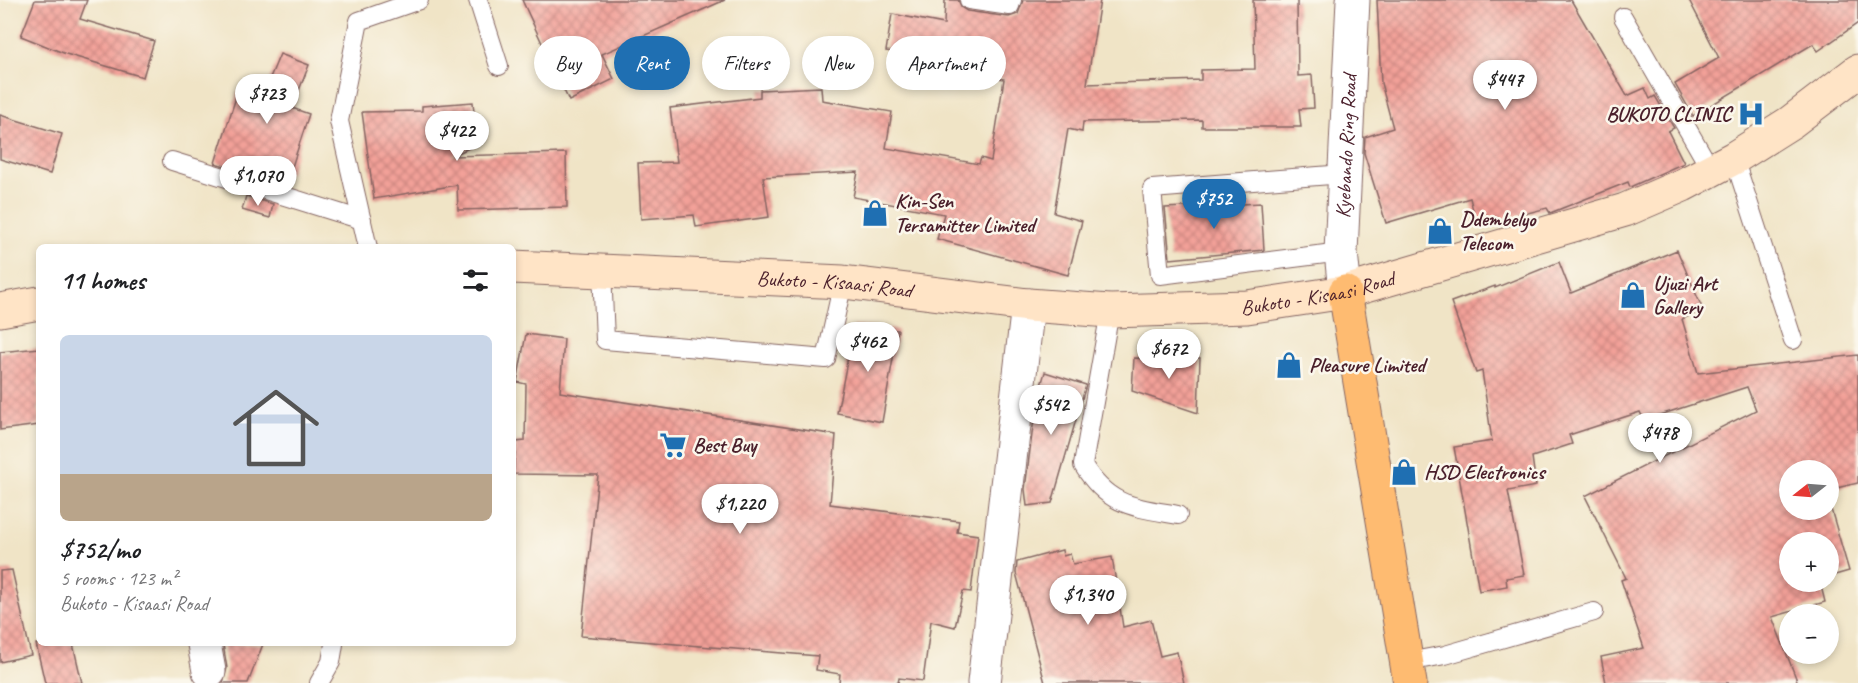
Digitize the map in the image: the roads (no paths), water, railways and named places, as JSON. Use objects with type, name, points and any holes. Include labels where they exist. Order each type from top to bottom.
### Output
[{"type":"main road","name":"Bukoto - Kisaasi Road","points":[[516,267],[843,282],[1028,305],[1110,311],[1247,307],[1345,292],[1626,210],[1723,164],[1791,122],[1858,71]]},
{"type":"main road","points":[[1345,292],[1409,672]]},
{"type":"main road","points":[[0,310],[36,304]]},
{"type":"street","name":"Kyebando Ring Road","points":[[1345,292],[1341,252],[1353,0]]},
{"type":"street","points":[[984,683],[1028,305]]},
{"type":"lane","points":[[367,244],[339,121],[359,21],[419,0]]},
{"type":"lane","points":[[478,0],[499,66]]},
{"type":"lane","points":[[969,0],[1010,6],[1012,0]]},
{"type":"lane","points":[[1623,17],[1723,164],[1793,340]]},
{"type":"lane","points":[[172,161],[362,220]]},
{"type":"lane","points":[[1341,252],[1160,275],[1152,189],[1344,174]]},
{"type":"lane","points":[[602,270],[605,340],[826,359],[843,282]]},
{"type":"lane","points":[[1110,311],[1083,465],[1096,486],[1129,507],[1178,515]]},
{"type":"lane","points":[[1409,672],[1445,655],[1594,612]]},
{"type":"lane","points":[[319,683],[331,662],[334,646]]},
{"type":"place","name":"BUKOTO CLINIC","points":[[1751,114]]},
{"type":"place","name":"Kin-Sen Tersamitter Limited","points":[[875,213]]},
{"type":"place","name":"Ddembelyo Telecom","points":[[1440,231]]},
{"type":"place","name":"Ujuzi Art Gallery","points":[[1633,295]]},
{"type":"place","name":"Pleasure Limited","points":[[1289,365]]},
{"type":"place","name":"Best Buy","points":[[673,445]]},
{"type":"place","name":"HSD Electronics","points":[[1404,472]]}]
